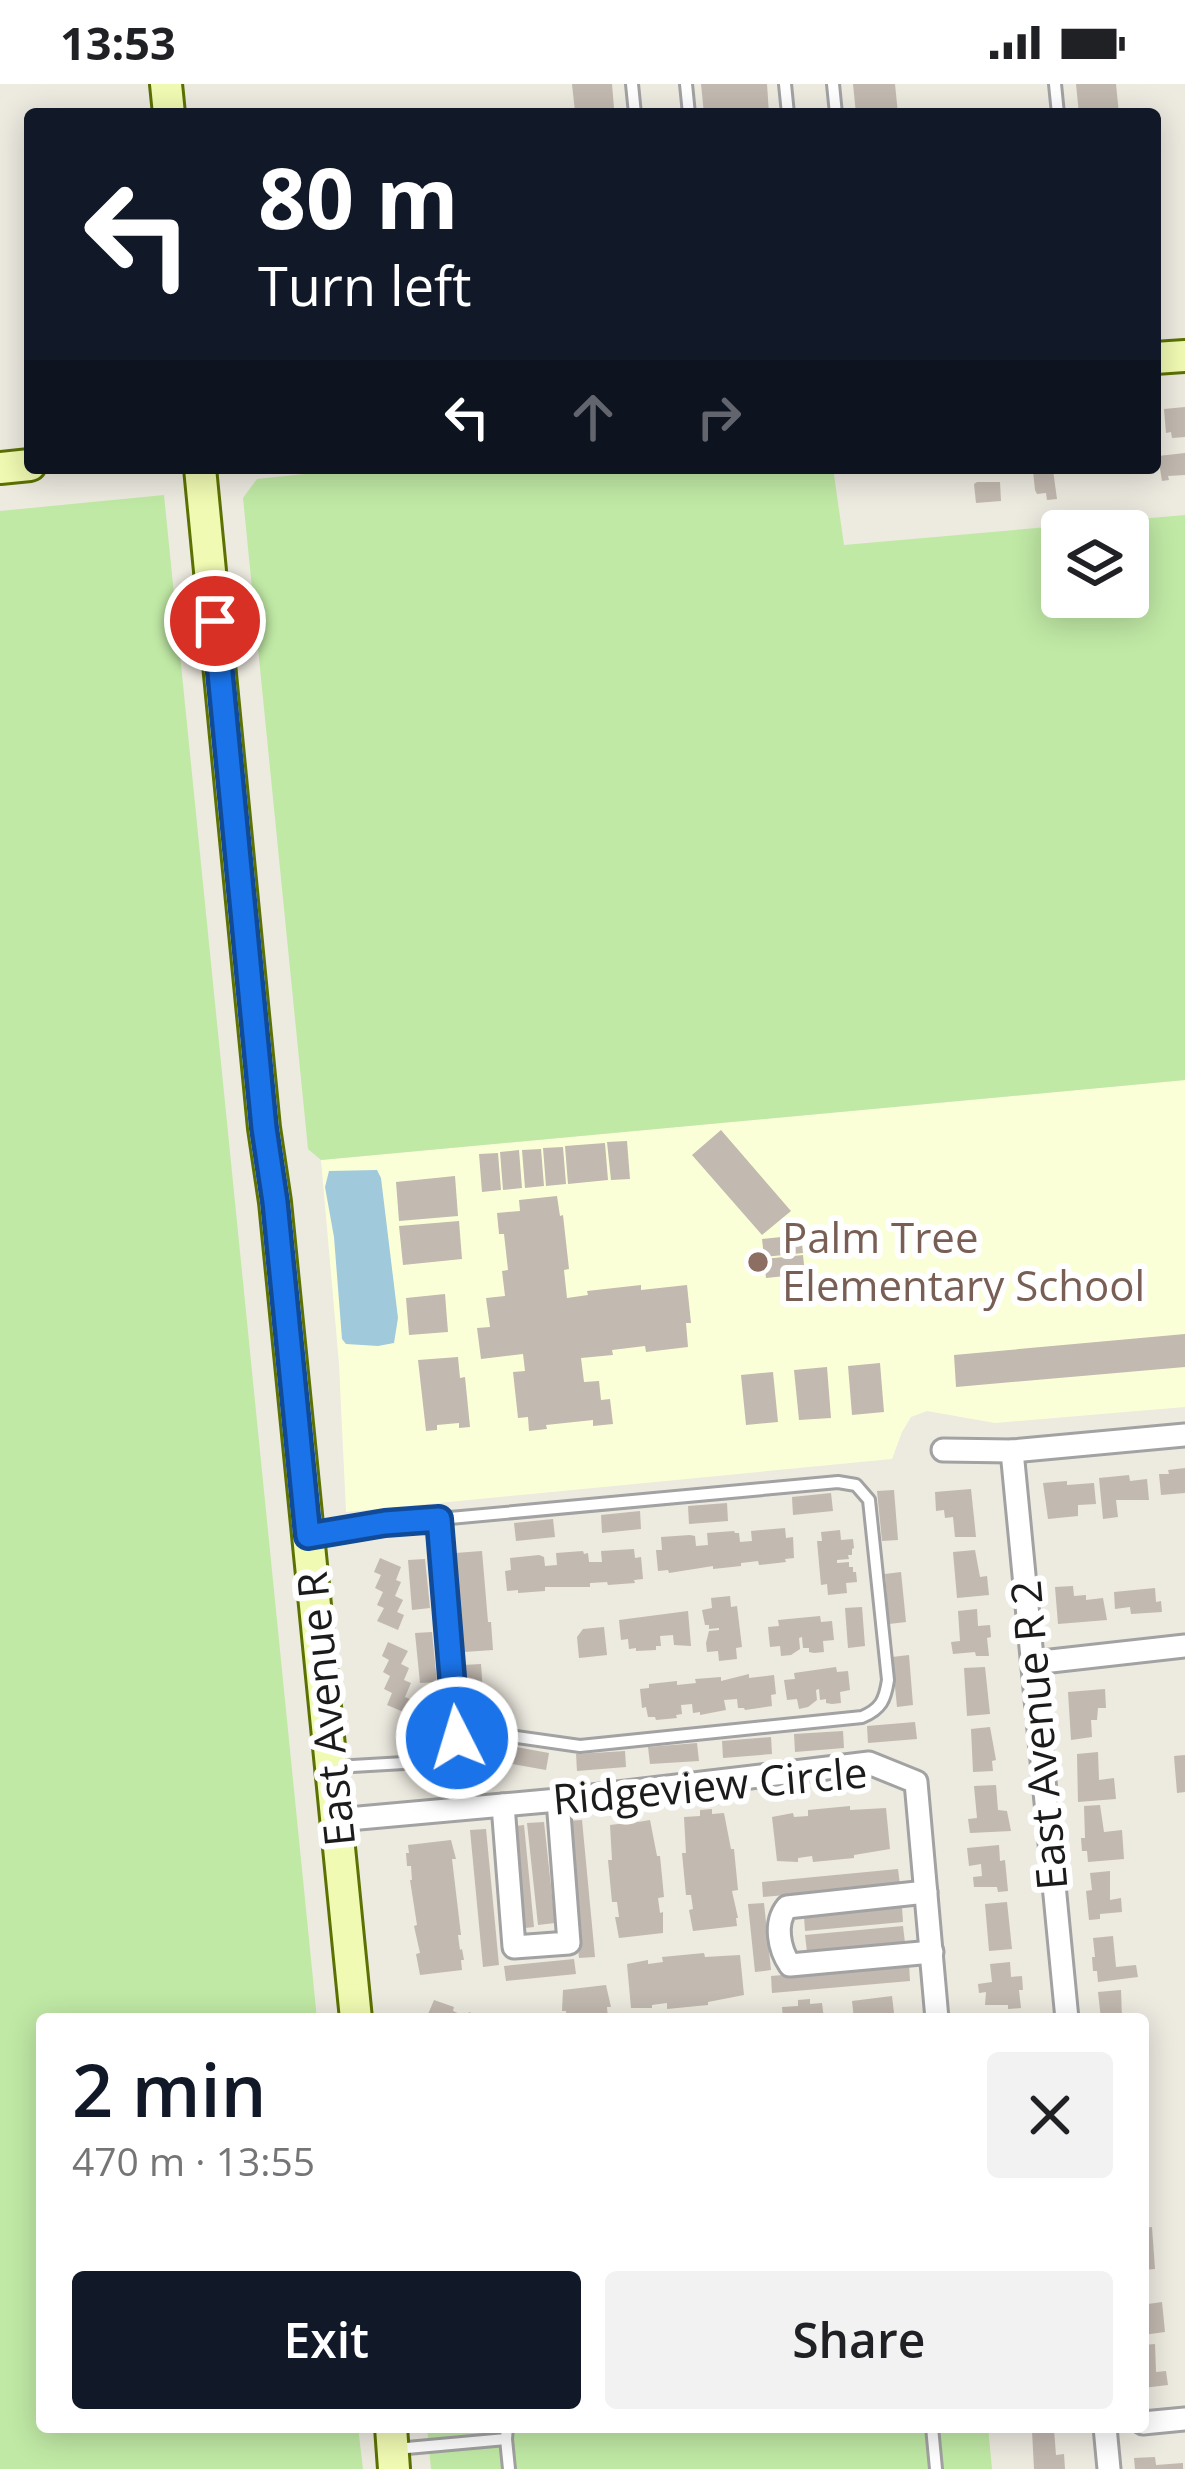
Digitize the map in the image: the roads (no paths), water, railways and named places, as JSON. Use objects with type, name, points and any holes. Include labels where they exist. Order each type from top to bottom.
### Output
[{"type":"street","name":"East Avenue R","points":[[201,474],[355,2013]]},
{"type":"street","points":[[943,1450],[1012,1451],[1185,1435]]},
{"type":"street","name":"East Avenue R 2","points":[[1012,1451],[1065,2013]]},
{"type":"street","points":[[1033,1663],[1185,1646]]},
{"type":"street","name":"Ridgeview Circle","points":[[337,1820],[558,1800],[869,1763],[916,1782],[937,2013]]},
{"type":"street","points":[[503,1805],[514,1948],[569,1943],[558,1800]]},
{"type":"street","points":[[926,1892],[787,1907],[781,1914],[779,1933],[790,1965],[932,1952]]},
{"type":"street","points":[[1149,2422],[1185,2419]]},
{"type":"street","points":[[1106,2433],[1109,2469]]},
{"type":"lane","points":[[0,453],[1,468]]},
{"type":"lane","points":[[308,1536],[385,1523],[838,1482],[856,1486],[868,1500],[888,1680],[878,1710],[862,1717],[580,1746],[496,1734],[457,1738],[430,1757],[404,1763],[332,1767]]},
{"type":"lane","points":[[439,1519],[457,1738]]},
{"type":"lane","points":[[393,2448],[506,2433],[508,2469]]},
{"type":"lane","points":[[933,2433],[936,2469]]},
{"type":"water","points":[[377,1170],[398,1318],[394,1343],[346,1344],[325,1187],[329,1171]]},
{"type":"place","name":"Palm Tree Elementary School","points":[[758,1262]]}]
